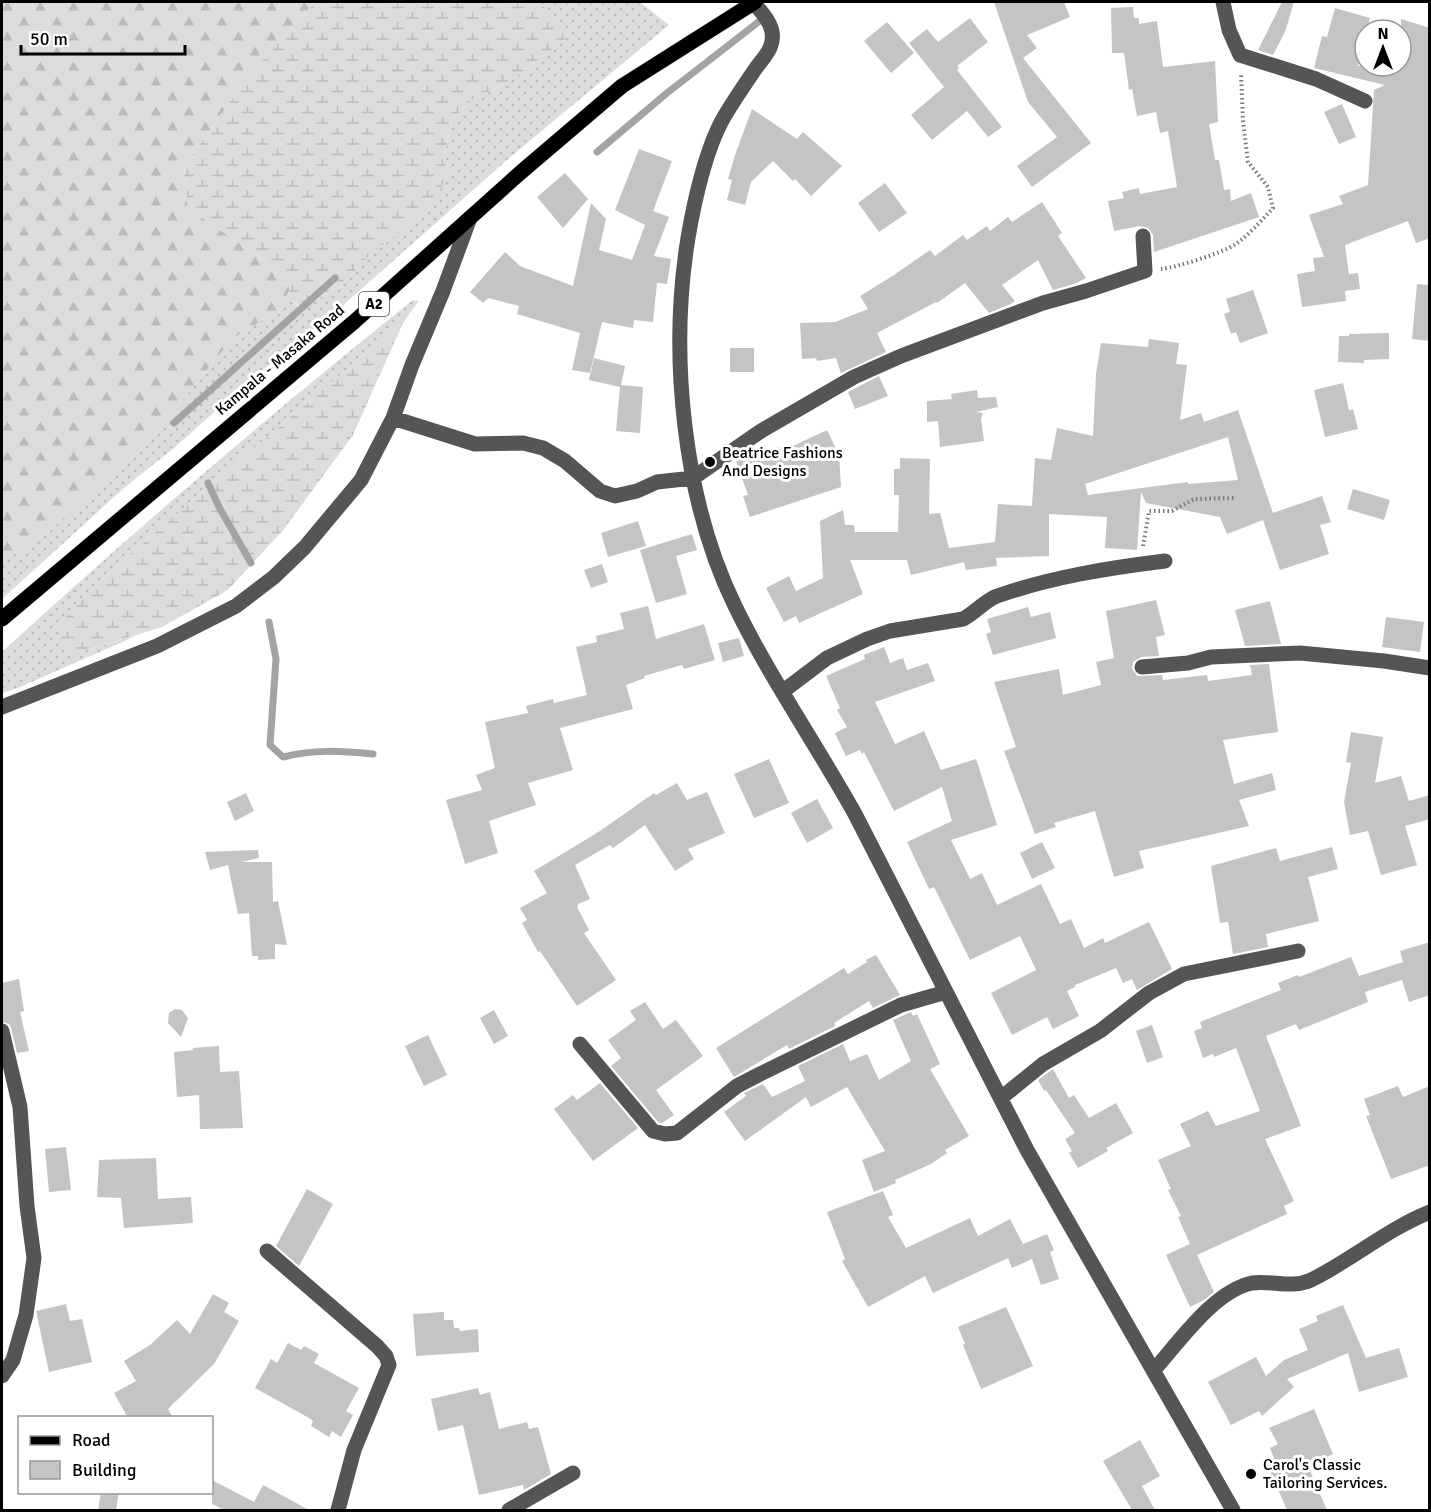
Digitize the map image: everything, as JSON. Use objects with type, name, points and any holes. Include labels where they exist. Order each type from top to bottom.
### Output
[{"type":"main road","name":"Kampala - Masaka Road","points":[[2,619],[355,321],[622,86],[754,2]]},
{"type":"street","points":[[754,2],[769,20],[771,45],[723,120],[705,164],[688,238],[680,320],[682,412],[703,520],[734,604],[782,692],[850,805],[1001,1098],[1087,1257],[1233,1510]]},
{"type":"street","points":[[1223,2],[1229,30],[1240,55],[1316,79],[1365,101]]},
{"type":"street","points":[[2,707],[157,646],[236,606],[274,577],[305,547],[361,480],[393,418],[470,218]]},
{"type":"street","points":[[393,418],[475,444],[524,443],[543,448],[565,461],[600,491],[615,496],[637,491],[657,482],[693,478],[761,431],[854,377],[901,356],[1043,303],[1145,271],[1143,236]]},
{"type":"street","points":[[782,692],[828,658],[879,634],[963,619],[995,597],[1077,574],[1165,561]]},
{"type":"street","points":[[1142,667],[1188,663],[1210,657],[1300,653],[1430,668]]},
{"type":"street","points":[[1001,1098],[1043,1064],[1100,1031],[1167,982],[1184,974],[1298,951]]},
{"type":"street","points":[[579,1044],[653,1131],[665,1134],[677,1133],[737,1086],[901,1005],[946,992]]},
{"type":"street","points":[[2,1031],[20,1107],[27,1206],[34,1258],[26,1315],[13,1360],[2,1376]]},
{"type":"street","points":[[1154,1370],[1199,1319],[1218,1301],[1236,1290],[1251,1284],[1294,1284],[1308,1281],[1430,1212]]},
{"type":"street","points":[[267,1251],[377,1346],[386,1356],[389,1365],[354,1450],[338,1510]]},
{"type":"street","points":[[509,1510],[573,1473]]},
{"type":"path","points":[[1145,271],[1177,267],[1235,245],[1273,208],[1268,187],[1248,162],[1243,121],[1240,55]]},
{"type":"path","points":[[1139,564],[1149,511],[1172,511],[1194,499],[1235,498]]},
{"type":"green space","points":[[2,2],[315,2],[251,73],[184,166],[188,208],[257,255],[290,288],[282,308],[232,339],[147,444],[46,534],[2,562]]},
{"type":"green space","points":[[315,2],[540,2],[571,35],[513,79],[472,100],[451,121],[444,162],[449,171],[432,207],[371,254],[340,286],[302,307],[286,297],[290,288],[257,255],[188,208],[184,166],[251,73]]},
{"type":"green space","points":[[540,2],[640,2],[669,25],[508,159],[323,323],[250,380],[174,448],[124,488],[2,599],[2,562],[46,534],[147,444],[232,339],[282,308],[286,297],[302,308],[340,286],[371,254],[432,207],[444,162],[451,121],[472,100],[513,79],[571,35]]},
{"type":"green space","points":[[413,300],[419,301],[404,321],[166,523],[84,596],[59,625],[77,653],[138,635],[2,693],[2,652],[204,473]]},
{"type":"green space","points":[[404,321],[353,435],[284,529],[228,590],[162,627],[77,653],[63,648],[59,625],[84,596],[166,523]]},
{"type":"building","points":[[994,2],[1064,2],[1070,17],[1027,35],[1037,48],[1023,58],[1091,143],[1032,187],[1017,166],[1057,137],[1028,102]]},
{"type":"building","points":[[1282,2],[1294,2],[1285,32],[1273,55],[1258,50]]},
{"type":"building","points":[[1133,7],[1134,18],[1139,18],[1139,24],[1157,21],[1163,67],[1215,61],[1218,122],[1209,124],[1215,160],[1219,160],[1224,190],[1230,189],[1231,201],[1251,193],[1259,217],[1154,252],[1153,235],[1148,228],[1140,226],[1114,231],[1108,201],[1124,198],[1122,192],[1139,188],[1140,194],[1177,187],[1168,131],[1160,133],[1156,112],[1137,116],[1132,89],[1129,90],[1124,53],[1112,53],[1111,8]]},
{"type":"building","points":[[1335,8],[1370,18],[1353,18],[1353,77],[1314,68],[1322,36],[1327,37]]},
{"type":"building","points":[[970,18],[988,42],[957,66],[959,68],[957,70],[1002,127],[988,137],[967,111],[932,140],[911,115],[944,87],[909,43],[927,29],[938,42]]},
{"type":"building","points":[[887,22],[914,53],[891,73],[864,41]]},
{"type":"building","points":[[1413,23],[1430,28],[1430,238],[1416,243],[1408,221],[1345,245],[1349,274],[1358,273],[1360,289],[1345,291],[1346,301],[1302,307],[1297,274],[1315,271],[1313,258],[1324,257],[1309,215],[1343,204],[1339,196],[1368,185],[1374,90],[1385,85],[1356,78],[1413,78]]},
{"type":"building","points":[[1342,104],[1356,137],[1339,144],[1324,112]]},
{"type":"building","points":[[752,109],[797,139],[803,132],[842,166],[811,196],[773,161],[751,182],[745,205],[727,200],[732,180],[728,179]]},
{"type":"building","points":[[639,149],[672,161],[653,211],[669,217],[654,256],[671,259],[667,284],[657,283],[653,322],[634,320],[633,328],[602,322],[590,373],[572,370],[580,333],[517,314],[519,306],[488,298],[483,303],[470,292],[505,252],[520,266],[573,286],[591,203],[606,219],[599,250],[632,260],[645,225],[615,210]]},
{"type":"building","points":[[565,173],[588,199],[563,228],[537,197]]},
{"type":"building","points":[[885,183],[907,213],[879,232],[858,203]]},
{"type":"building","points":[[1042,202],[1062,233],[1058,236],[1086,278],[1053,290],[1038,260],[1002,285],[1015,301],[1011,304],[989,313],[965,283],[937,303],[877,333],[886,352],[841,373],[836,358],[817,361],[816,358],[802,359],[800,323],[835,322],[868,309],[860,296],[930,250],[935,256],[963,235],[967,240],[987,226],[990,231],[1008,217],[1012,222]]},
{"type":"building","points":[[1417,284],[1430,285],[1430,341],[1412,339]]},
{"type":"building","points":[[1253,290],[1268,333],[1240,343],[1236,332],[1231,334],[1224,314],[1230,312],[1226,299]]},
{"type":"building","points":[[1389,333],[1389,359],[1364,360],[1364,363],[1338,362],[1339,336]]},
{"type":"building","points":[[1149,339],[1179,343],[1176,364],[1187,365],[1180,420],[1201,413],[1204,422],[1238,410],[1273,513],[1322,496],[1331,522],[1320,525],[1329,554],[1280,570],[1263,520],[1227,534],[1220,517],[1146,503],[1141,492],[1137,550],[1105,548],[1107,517],[1049,514],[1049,556],[996,558],[997,566],[966,570],[964,562],[911,575],[907,560],[850,560],[863,594],[799,623],[796,616],[784,622],[766,588],[789,576],[796,591],[823,578],[820,521],[843,510],[845,525],[854,525],[855,532],[898,532],[899,495],[894,495],[894,469],[900,469],[900,458],[930,459],[929,514],[940,513],[949,548],[995,542],[998,504],[1032,506],[1035,458],[1051,460],[1057,428],[1093,436],[1096,374],[1101,343],[1148,347]],"holes":[[[1228,437],[1238,480],[1188,484],[1188,482],[1088,495],[1085,484]]]},
{"type":"building","points":[[730,348],[754,348],[754,372],[730,372]]},
{"type":"building","points":[[594,358],[625,366],[621,385],[643,387],[640,433],[616,431],[620,387],[589,380]]},
{"type":"building","points":[[879,376],[888,396],[855,409],[848,392]]},
{"type":"building","points":[[1343,383],[1349,410],[1353,409],[1358,429],[1325,437],[1314,390]]},
{"type":"building","points":[[977,390],[978,398],[996,397],[998,407],[976,412],[983,413],[981,419],[984,441],[940,447],[938,421],[927,422],[927,401],[952,399],[951,394]]},
{"type":"building","points":[[827,430],[839,455],[841,487],[750,517],[743,496],[748,495],[736,461],[779,447],[780,452]]},
{"type":"building","points":[[1353,489],[1390,500],[1384,520],[1347,509]]},
{"type":"building","points":[[638,521],[646,546],[608,557],[601,533]]},
{"type":"building","points":[[692,534],[697,550],[676,556],[687,594],[656,603],[640,550]]},
{"type":"building","points":[[602,564],[608,582],[591,588],[584,570]]},
{"type":"building","points":[[1156,600],[1165,635],[1156,637],[1159,656],[1141,657],[1133,662],[1132,668],[1137,676],[1162,675],[1163,680],[1207,675],[1208,681],[1252,675],[1250,665],[1269,664],[1278,732],[1223,740],[1234,784],[1272,773],[1276,790],[1239,800],[1249,826],[1139,851],[1144,868],[1114,877],[1095,811],[1054,823],[1056,827],[1035,834],[1004,751],[1016,747],[994,682],[1059,669],[1063,695],[1101,685],[1096,662],[1114,658],[1106,611]]},
{"type":"building","points":[[1270,601],[1281,644],[1245,646],[1235,610]]},
{"type":"building","points":[[648,606],[656,639],[704,624],[715,660],[684,669],[682,665],[644,676],[645,678],[626,685],[633,709],[560,728],[573,770],[528,783],[536,805],[489,821],[498,853],[465,864],[446,800],[482,790],[476,775],[495,768],[485,722],[528,713],[526,706],[553,699],[554,703],[587,695],[576,647],[597,642],[596,636],[624,629],[620,613]]},
{"type":"building","points":[[1028,607],[1031,617],[1050,612],[1056,638],[993,655],[986,634],[991,632],[987,619]]},
{"type":"building","points":[[1386,617],[1424,622],[1420,652],[1382,647]]},
{"type":"building","points":[[739,638],[744,656],[723,662],[718,643]]},
{"type":"building","points":[[884,647],[890,663],[903,658],[907,670],[928,663],[935,681],[875,702],[895,744],[924,731],[941,770],[976,759],[997,825],[951,840],[970,879],[982,873],[997,905],[1041,884],[1060,924],[1071,919],[1084,948],[1103,938],[1105,943],[1149,922],[1172,969],[1137,990],[1132,979],[1123,983],[1116,968],[1075,985],[1067,991],[1079,1016],[1053,1029],[1047,1017],[1012,1035],[991,993],[1036,970],[1020,936],[970,960],[934,887],[929,889],[907,842],[952,821],[942,787],[894,811],[864,752],[862,754],[860,750],[846,756],[835,733],[847,727],[837,710],[840,708],[826,676],[865,659],[864,655]]},
{"type":"building","points":[[1351,732],[1383,737],[1375,783],[1401,776],[1409,801],[1430,795],[1430,819],[1405,826],[1417,865],[1381,875],[1368,831],[1350,835],[1344,802],[1351,763],[1346,762]]},
{"type":"building","points":[[769,759],[789,803],[754,818],[734,774]]},
{"type":"building","points":[[677,783],[687,800],[707,792],[725,833],[688,849],[694,859],[675,871],[645,825],[613,848],[610,845],[575,865],[590,899],[578,904],[577,907],[589,930],[584,933],[616,980],[577,1006],[540,951],[538,952],[522,923],[527,920],[520,908],[547,893],[534,871],[600,831],[654,793],[656,795]]},
{"type":"building","points":[[246,793],[254,811],[235,821],[227,802]]},
{"type":"building","points":[[817,799],[833,828],[807,843],[791,813]]},
{"type":"building","points":[[1042,842],[1055,868],[1032,879],[1020,853]]},
{"type":"building","points":[[1332,847],[1338,869],[1308,877],[1319,921],[1266,934],[1268,947],[1233,954],[1228,922],[1220,923],[1211,866],[1276,848],[1280,861]]},
{"type":"building","points":[[258,850],[259,858],[241,862],[272,862],[273,902],[278,901],[287,945],[275,944],[275,959],[258,960],[258,956],[252,956],[249,913],[238,914],[228,865],[210,870],[205,852]]},
{"type":"building","points":[[1430,942],[1430,995],[1409,1002],[1402,980],[1365,992],[1368,1002],[1299,1030],[1296,1024],[1266,1036],[1301,1126],[1265,1139],[1294,1201],[1284,1206],[1287,1214],[1197,1255],[1214,1292],[1190,1307],[1166,1255],[1190,1244],[1178,1217],[1181,1216],[1168,1190],[1171,1189],[1158,1160],[1191,1146],[1180,1124],[1208,1111],[1216,1126],[1260,1111],[1236,1048],[1214,1057],[1213,1054],[1203,1058],[1194,1031],[1202,1028],[1200,1022],[1281,990],[1278,983],[1298,975],[1299,977],[1351,957],[1359,976],[1403,962],[1400,951]]},
{"type":"building","points":[[876,955],[900,995],[873,1008],[869,1001],[834,1023],[835,1026],[789,1049],[787,1045],[734,1077],[716,1048],[844,968],[848,974]]},
{"type":"building","points":[[19,979],[24,1011],[20,1012],[29,1051],[17,1053],[11,1028],[9,1024],[3,1022],[2,983]]},
{"type":"building","points":[[645,1002],[663,1029],[676,1020],[703,1056],[656,1090],[674,1115],[662,1123],[658,1122],[611,1066],[621,1058],[608,1040],[636,1020],[630,1011]]},
{"type":"building","points":[[175,1009],[182,1010],[188,1018],[181,1037],[168,1023],[169,1013]]},
{"type":"building","points":[[494,1010],[508,1036],[494,1044],[480,1018]]},
{"type":"building","points":[[911,1012],[913,1016],[917,1014],[940,1064],[930,1069],[969,1136],[945,1150],[947,1153],[931,1164],[895,1180],[896,1183],[874,1192],[862,1160],[885,1151],[847,1087],[811,1107],[806,1097],[745,1141],[724,1112],[746,1096],[744,1093],[763,1084],[772,1097],[805,1081],[798,1066],[843,1044],[850,1061],[867,1054],[879,1080],[911,1061],[893,1020]]},
{"type":"building","points":[[1152,1025],[1163,1057],[1147,1063],[1136,1031]]},
{"type":"building","points":[[428,1035],[447,1075],[424,1086],[405,1046]]},
{"type":"building","points":[[219,1046],[220,1072],[239,1071],[243,1128],[200,1129],[199,1095],[177,1097],[174,1052]]},
{"type":"building","points":[[1053,1069],[1069,1098],[1074,1095],[1089,1118],[1116,1103],[1133,1133],[1106,1148],[1108,1151],[1078,1168],[1069,1153],[1072,1151],[1065,1139],[1075,1133],[1038,1080]]},
{"type":"building","points":[[600,1083],[638,1128],[593,1161],[554,1109],[573,1095],[577,1100]]},
{"type":"building","points":[[1398,1086],[1403,1097],[1430,1086],[1430,1165],[1391,1179],[1366,1116],[1370,1115],[1364,1099]]},
{"type":"building","points":[[66,1147],[71,1190],[49,1192],[45,1149]]},
{"type":"building","points":[[156,1158],[158,1199],[191,1197],[193,1223],[124,1228],[121,1198],[97,1197],[99,1160]]},
{"type":"building","points":[[307,1189],[333,1204],[299,1266],[276,1246]]},
{"type":"building","points":[[883,1191],[893,1215],[888,1217],[906,1248],[970,1218],[978,1236],[1010,1219],[1023,1244],[1047,1234],[1054,1250],[1050,1252],[1059,1279],[1041,1285],[1032,1259],[1012,1268],[1008,1258],[933,1293],[925,1276],[868,1307],[842,1261],[845,1259],[827,1212]]},
{"type":"building","points":[[213,1294],[229,1303],[224,1312],[239,1321],[214,1364],[168,1409],[172,1416],[127,1416],[114,1393],[136,1381],[124,1361],[150,1345],[177,1320],[190,1334]]},
{"type":"building","points":[[66,1304],[70,1321],[82,1319],[92,1362],[49,1372],[36,1311]]},
{"type":"building","points":[[1343,1305],[1366,1358],[1399,1348],[1408,1377],[1359,1392],[1348,1353],[1287,1379],[1294,1387],[1262,1416],[1259,1411],[1231,1425],[1208,1382],[1256,1357],[1266,1376],[1284,1360],[1308,1350],[1299,1329],[1318,1321],[1316,1316]]},
{"type":"building","points":[[1006,1307],[1033,1366],[981,1389],[958,1327]]},
{"type":"building","points":[[444,1312],[444,1320],[453,1320],[454,1328],[459,1328],[460,1331],[478,1329],[479,1352],[416,1356],[413,1314]]},
{"type":"building","points":[[288,1343],[301,1350],[304,1346],[319,1354],[314,1363],[359,1388],[346,1411],[353,1415],[341,1437],[332,1431],[329,1437],[311,1426],[313,1421],[309,1418],[255,1388],[271,1359],[277,1363]]},
{"type":"building","points":[[478,1388],[480,1395],[490,1392],[499,1429],[527,1422],[529,1429],[538,1427],[551,1474],[524,1490],[523,1485],[479,1495],[463,1425],[438,1431],[431,1399]]},
{"type":"building","points":[[1314,1409],[1333,1454],[1308,1466],[1327,1510],[1287,1510],[1266,1462],[1274,1458],[1270,1448],[1278,1444],[1269,1428]]},
{"type":"building","points":[[1140,1440],[1160,1476],[1142,1486],[1155,1510],[1132,1510],[1103,1461]]},
{"type":"building","points":[[213,1481],[254,1502],[263,1485],[309,1510],[224,1510],[212,1504]]},
{"type":"building","points":[[101,1494],[119,1494],[116,1510],[98,1510]]},
{"type":"waterway","points":[[597,152],[667,93],[761,20]]},
{"type":"waterway","points":[[174,423],[335,278]]},
{"type":"waterway","points":[[208,483],[251,563]]},
{"type":"waterway","points":[[269,622],[276,659],[270,745],[283,757],[328,751],[373,754]]},
{"type":"place","name":"Beatrice Fashions And Designs","points":[[710,462]]},
{"type":"place","name":"Carol's Classic Tailoring Services.","points":[[1251,1474]]}]
